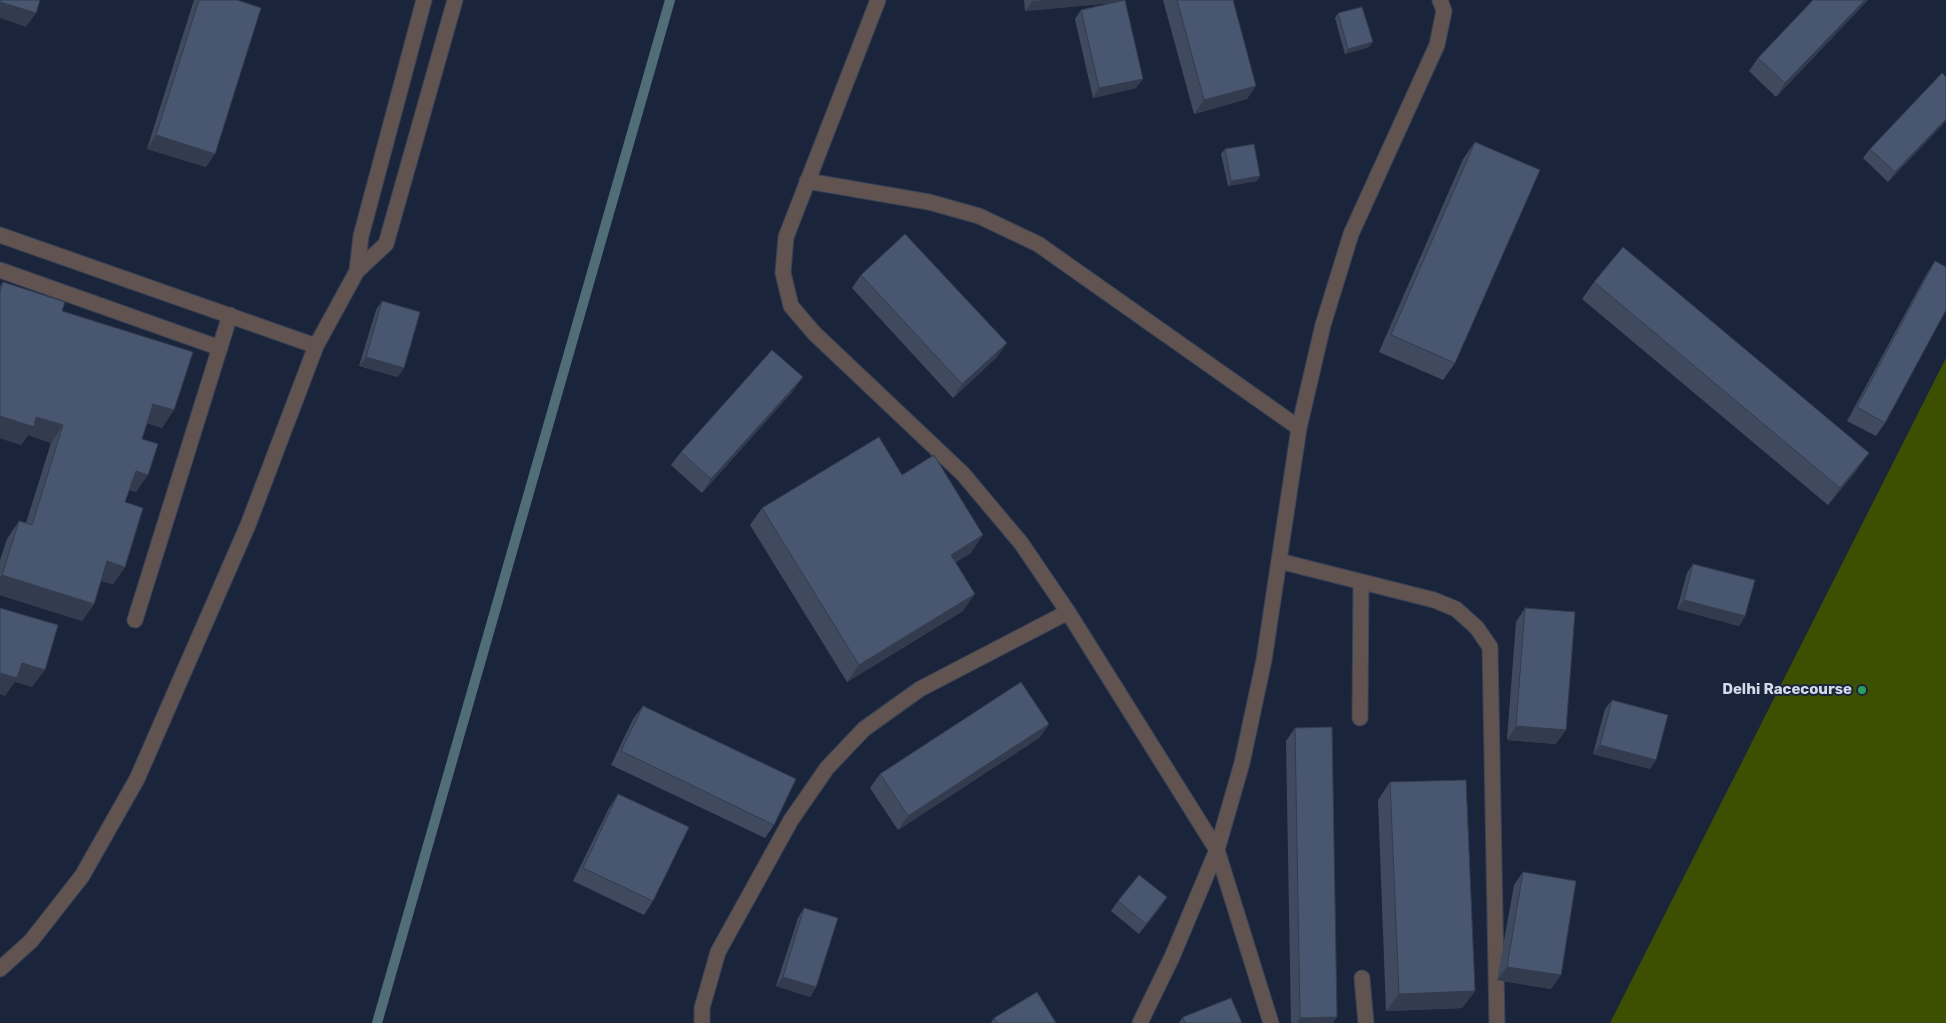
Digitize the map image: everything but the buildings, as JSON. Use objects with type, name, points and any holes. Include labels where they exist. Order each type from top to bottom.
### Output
[{"type":"street","points":[[357,271],[360,236],[424,0]]},
{"type":"street","points":[[0,969],[31,940],[82,876],[137,779],[248,525],[316,346],[357,271],[386,244],[455,0]]},
{"type":"street","points":[[878,0],[786,237],[783,273],[791,306],[814,333],[963,474],[1021,543],[1068,612],[1217,850],[1271,1023]]},
{"type":"street","points":[[1140,1023],[1172,957],[1217,850],[1242,763],[1258,688],[1299,428],[1323,324],[1351,234],[1436,45],[1444,11],[1440,0]]},
{"type":"street","points":[[807,181],[929,202],[979,216],[1038,244],[1299,428]]},
{"type":"street","points":[[0,235],[316,346]]},
{"type":"street","points":[[0,270],[220,348]]},
{"type":"street","points":[[135,620],[230,315]]},
{"type":"street","points":[[1279,561],[1434,600],[1456,609],[1477,628],[1490,647],[1497,1023]]},
{"type":"street","points":[[1360,718],[1361,582]]},
{"type":"street","points":[[702,1023],[702,1008],[718,952],[790,820],[827,768],[864,729],[920,689],[1068,612]]},
{"type":"street","points":[[1362,978],[1366,1023]]},
{"type":"green space","name":"Delhi Racecourse","points":[[1946,358],[1946,1023],[1610,1023]]},
{"type":"waterway","points":[[377,1023],[670,0]]},
{"type":"place","name":"Delhi Racecourse","points":[[1862,690]]}]
